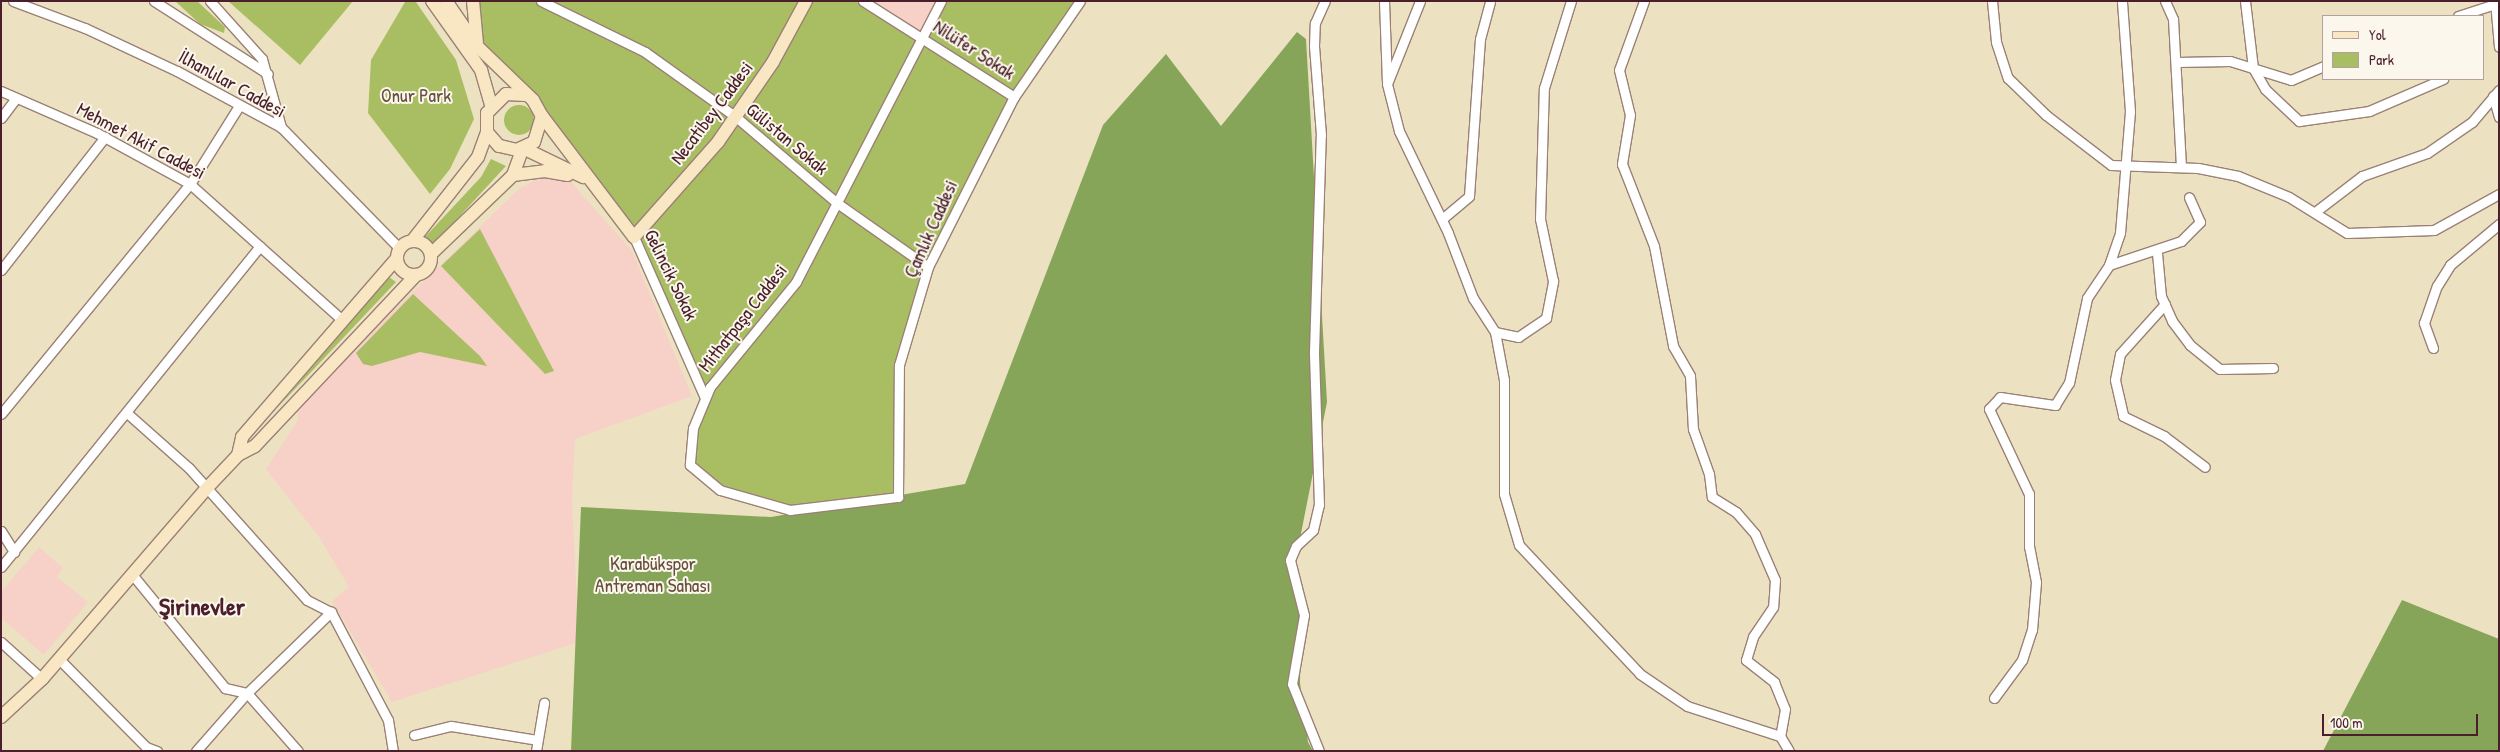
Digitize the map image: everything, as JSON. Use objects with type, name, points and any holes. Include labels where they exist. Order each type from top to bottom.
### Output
[{"type":"street","name":"İlhanlılar Caddesi","points":[[13,1],[85,28],[281,127],[398,254]]},
{"type":"street","points":[[154,1],[268,74]]},
{"type":"street","points":[[210,1],[262,59],[268,74],[281,127]]},
{"type":"street","points":[[432,1],[481,70]]},
{"type":"street","points":[[1,717],[42,679],[131,573],[238,455],[254,446],[415,276],[428,268],[431,254],[513,175],[523,148],[540,135],[542,116],[525,95],[477,46],[446,1]]},
{"type":"street","points":[[238,455],[242,436],[398,254],[413,240],[478,157],[487,132],[491,105],[481,70],[473,1]]},
{"type":"street","name":"Gülistan Sokak","points":[[541,1],[645,52],[736,117],[837,204],[928,267]]},
{"type":"street","name":"Necatibey Caddesi","points":[[634,237],[736,117],[773,62],[806,1]]},
{"type":"street","name":"Nilüfer Sokak","points":[[863,1],[1014,98]]},
{"type":"street","name":"Mithatpaşa Caddesi","points":[[898,497],[790,510],[720,490],[690,465],[693,428],[705,398],[796,282],[941,1]]},
{"type":"street","name":"Çamlık Caddesi","points":[[898,497],[899,366],[928,267],[1014,98],[1080,1]]},
{"type":"street","points":[[1319,751],[1292,684],[1304,614],[1290,560],[1296,546],[1313,530],[1319,505],[1314,352],[1321,135],[1314,46],[1315,23],[1325,1]]},
{"type":"street","points":[[1384,1],[1387,84],[1399,131],[1442,219],[1473,298],[1495,332],[1504,380],[1504,494],[1519,545],[1640,674],[1687,706],[1780,736]]},
{"type":"street","points":[[1387,84],[1420,1]]},
{"type":"street","points":[[1442,219],[1470,196],[1480,39],[1490,1]]},
{"type":"street","points":[[1495,332],[1518,338],[1546,318],[1554,281],[1540,219],[1544,88],[1571,1]]},
{"type":"street","points":[[1644,1],[1619,70],[1630,115],[1622,164],[1654,246],[1673,346],[1690,376],[1693,429],[1709,474],[1712,497],[1736,512],[1755,534],[1774,580],[1773,607],[1754,637],[1746,660],[1774,682],[1784,709],[1780,736],[1789,751]]},
{"type":"street","points":[[1992,1],[1996,42],[2008,78],[2046,115],[2111,165],[2181,167],[2238,176],[2315,212],[2347,233],[2434,230],[2499,194]]},
{"type":"street","points":[[1994,698],[2022,660],[2032,630],[2036,582],[2029,547],[2029,494],[1989,409],[2000,397],[2055,405],[2070,383],[2087,298],[2109,265],[2120,233],[2128,164],[2130,111],[2122,1]]},
{"type":"street","points":[[2165,1],[2173,19],[2177,62],[2181,167]]},
{"type":"street","points":[[2245,1],[2253,68],[2265,89],[2299,121],[2369,112],[2440,80]]},
{"type":"street","points":[[2461,15],[2495,2],[2499,47]]},
{"type":"street","points":[[2177,62],[2230,62],[2291,80],[2322,67]]},
{"type":"street","name":"Mehmet Akif Caddesi","points":[[1,91],[105,138],[190,184],[342,320]]},
{"type":"street","points":[[2315,212],[2362,176],[2427,153],[2472,122],[2496,93]]},
{"type":"street","points":[[2496,93],[2499,117]]},
{"type":"street","points":[[491,105],[506,94],[525,95]]},
{"type":"street","points":[[1,118],[16,98]]},
{"type":"street","points":[[1,414],[190,184],[239,106]]},
{"type":"street","name":"Gelincik Sokak","points":[[542,116],[585,179],[634,237],[705,398]]},
{"type":"street","points":[[487,132],[499,146],[523,148],[585,179]]},
{"type":"street","points":[[1,270],[105,138]]},
{"type":"street","points":[[513,175],[545,171],[585,179]]},
{"type":"street","points":[[2109,265],[2130,256],[2157,253],[2181,241],[2200,222],[2189,197]]},
{"type":"street","points":[[2433,348],[2424,323],[2437,286],[2450,265],[2499,224]]},
{"type":"street","points":[[413,240],[426,246],[431,254]]},
{"type":"street","points":[[1,567],[260,246]]},
{"type":"street","points":[[2157,253],[2165,304],[2190,345],[2220,369],[2274,368]]},
{"type":"street","points":[[398,254],[404,273],[415,276]]},
{"type":"street","points":[[2165,304],[2120,354],[2115,380],[2123,416],[2164,436],[2205,467]]},
{"type":"street","points":[[127,413],[189,468],[307,600],[331,612],[388,720],[393,751]]},
{"type":"street","points":[[1,532],[14,552]]},
{"type":"street","points":[[131,573],[225,688],[247,693],[298,751]]},
{"type":"street","points":[[196,751],[247,693],[331,612]]},
{"type":"street","points":[[1,642],[42,679]]},
{"type":"street","points":[[59,659],[146,747],[157,751]]},
{"type":"street","points":[[536,751],[544,703]]},
{"type":"street","points":[[414,735],[457,726],[537,740]]},
{"type":"shaded area","points":[[863,1],[941,1],[922,38]]},
{"type":"shaded area","points":[[541,177],[570,181],[632,251],[692,396],[575,439],[572,500],[579,642],[392,702],[332,601],[349,587],[319,537],[266,469],[298,420],[297,404],[520,188]]},
{"type":"shaded area","points":[[39,547],[63,568],[57,577],[88,602],[44,655],[1,618],[1,592]]},
{"type":"green space","points":[[175,1],[197,1],[225,27],[224,33],[200,24]]},
{"type":"green space","points":[[228,1],[353,1],[300,65]]},
{"type":"green space","points":[[473,1],[863,1],[922,38],[941,1],[1080,1],[1030,71],[928,267],[899,366],[898,497],[790,510],[720,490],[690,465],[693,428],[705,398],[634,237],[542,116],[477,46]]},
{"type":"green space","name":"Onur Park","points":[[405,2],[416,2],[456,60],[474,119],[450,169],[430,194],[368,113],[371,60]]},
{"type":"green space","name":"Karabükspor Antreman Sahası","points":[[1297,32],[1306,39],[1327,402],[1293,574],[1301,629],[1300,683],[1308,742],[1313,751],[571,751],[581,507],[771,517],[965,484],[1103,125],[1166,54],[1221,126]]},
{"type":"green space","points":[[519,105],[530,109],[534,120],[530,131],[519,135],[508,131],[504,120],[508,109]]},
{"type":"green space","points":[[491,159],[506,166],[433,245],[424,238],[481,177]]},
{"type":"green space","points":[[480,229],[554,371],[545,374],[441,266]]},
{"type":"green space","points":[[389,277],[396,282],[279,406]]},
{"type":"green space","points":[[413,294],[480,356],[487,366],[420,352],[372,366],[363,364],[356,353]]},
{"type":"green space","points":[[2402,600],[2499,639],[2499,751],[2323,751]]},
{"type":"district","name":"Şirinevler","points":[[202,607]]}]
